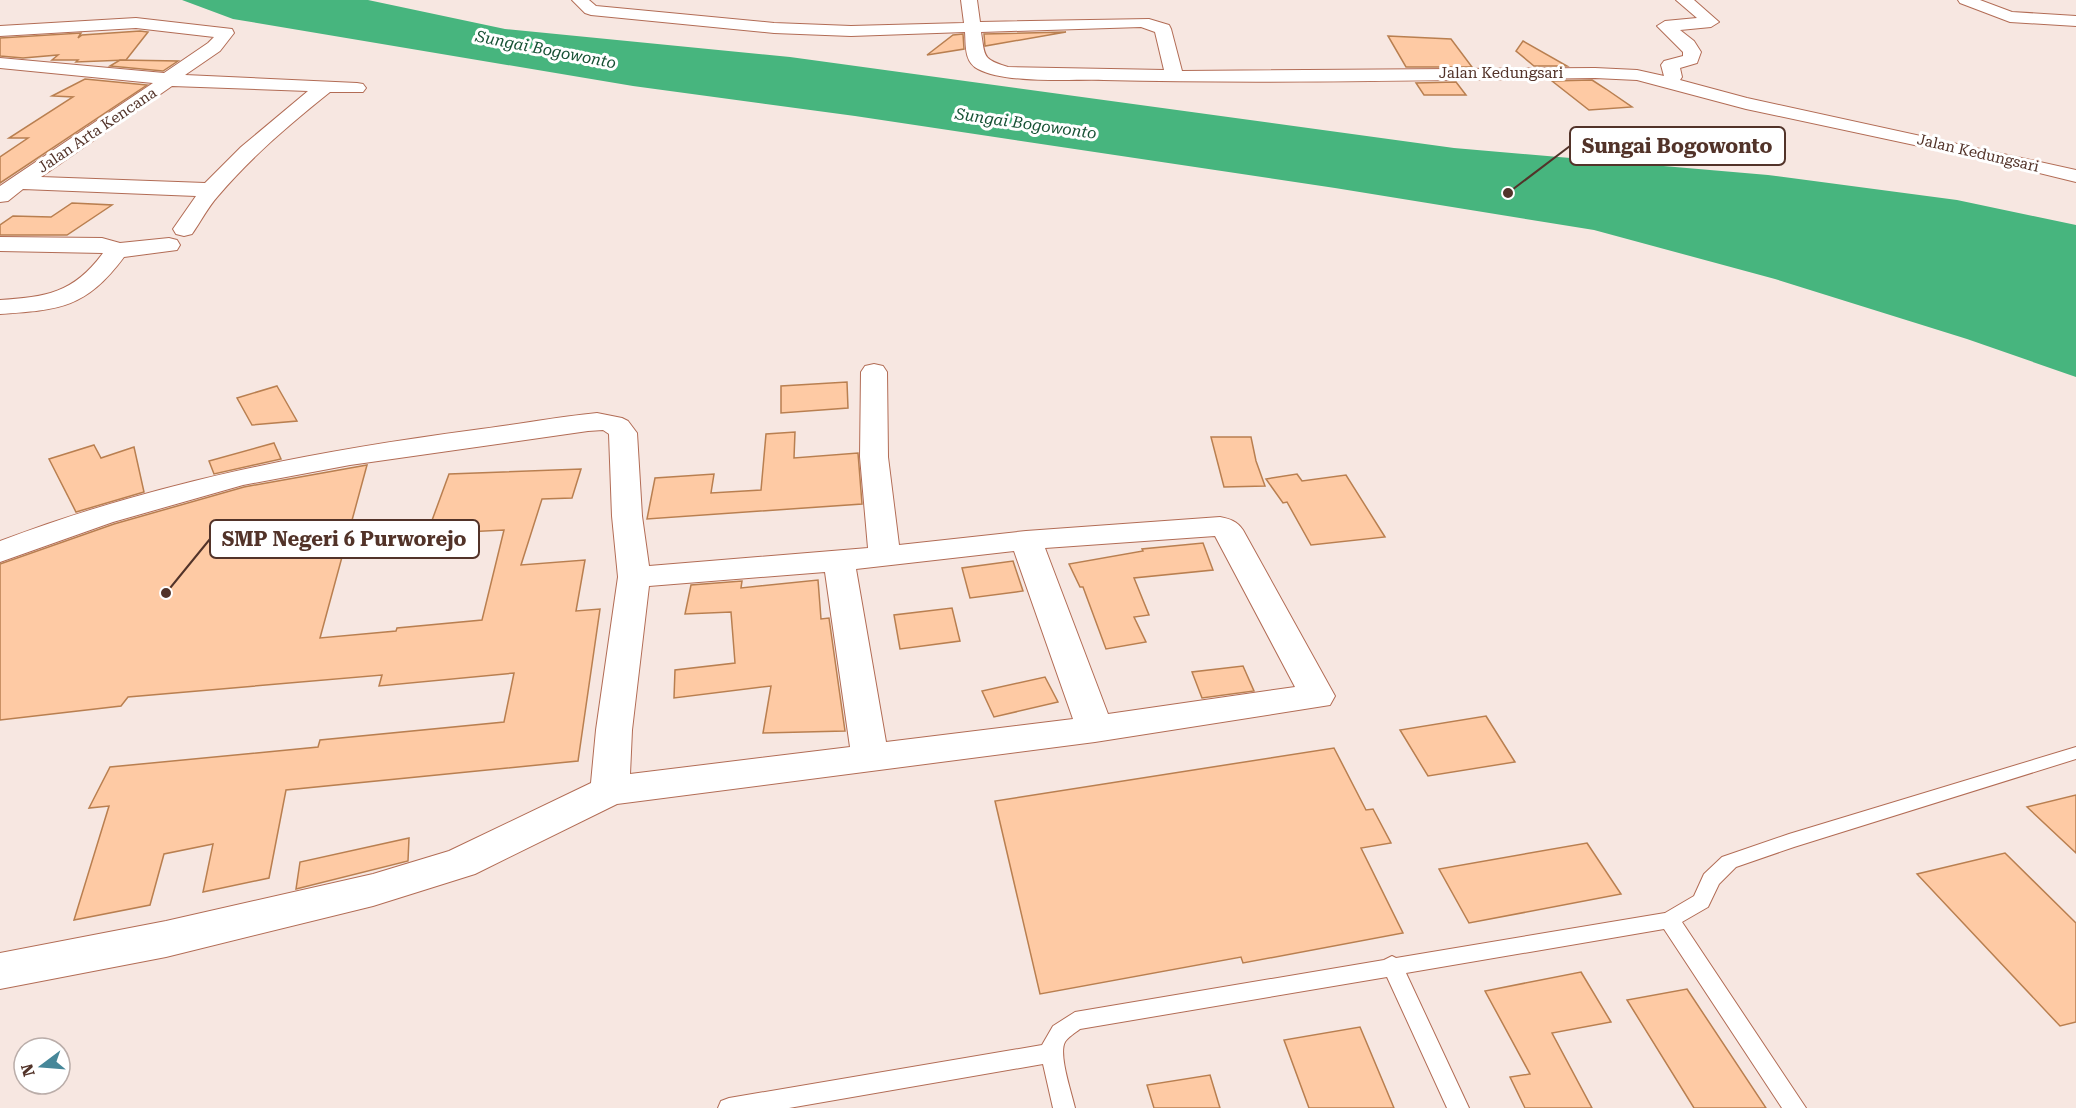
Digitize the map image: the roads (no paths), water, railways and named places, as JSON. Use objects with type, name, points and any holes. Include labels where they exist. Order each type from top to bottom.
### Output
[{"type":"street","points":[[580,0],[591,10],[774,28],[851,31],[1128,22],[1157,26],[1165,33],[1174,76]]},
{"type":"street","name":"Jalan Kedungsari","points":[[969,0],[976,58],[983,65],[1007,72],[1174,76],[1595,72],[1637,75],[1746,103],[2003,158],[2076,176]]},
{"type":"street","points":[[1669,82],[1673,77],[1670,65],[1691,58],[1692,52],[1688,45],[1665,26],[1712,22],[1684,0]]},
{"type":"street","points":[[1966,0],[2010,17],[2076,21]]},
{"type":"street","points":[[0,31],[136,23],[226,33],[214,47],[170,79]]},
{"type":"street","name":"Jalan Arta Kencana","points":[[0,63],[170,79]]},
{"type":"street","points":[[170,79],[357,88]]},
{"type":"street","name":"Jalan Arta Kencana","points":[[0,196],[170,79]]},
{"type":"street","points":[[114,251],[177,237],[212,190],[256,145],[325,87]]},
{"type":"street","points":[[20,183],[212,190]]},
{"type":"street","points":[[0,244],[102,245],[114,251]]},
{"type":"street","points":[[0,307],[51,302],[77,294],[111,258],[114,251]]},
{"type":"street","points":[[873,372],[874,457],[885,556]]},
{"type":"street","points":[[0,552],[73,525],[167,497],[279,469],[602,422],[620,426],[623,433],[627,516],[634,577],[614,730],[610,791]]},
{"type":"street","points":[[0,971],[166,939],[373,890],[461,862],[610,791],[1095,729],[1317,696],[1234,541],[1224,528],[1212,525],[1026,540],[839,561],[634,577]]},
{"type":"street","points":[[1026,540],[1095,729]]},
{"type":"street","points":[[839,561],[870,757]]},
{"type":"lane","points":[[1064,1108],[1052,1053],[1053,1043],[1060,1032],[1075,1022],[1392,965],[1669,920],[1701,901],[1711,879],[1730,862],[1789,840],[2076,753]]},
{"type":"lane","points":[[1669,920],[1795,1108]]},
{"type":"lane","points":[[1392,965],[1458,1108]]},
{"type":"lane","points":[[729,1108],[1052,1053]]},
{"type":"water","points":[[182,0],[368,0],[505,29],[790,57],[1454,148],[1768,175],[1957,200],[2076,225],[2076,377],[1967,339],[1775,279],[1594,230],[1335,188],[855,116],[633,86],[233,19]]},
{"type":"place","name":"Sungai Bogowonto","points":[[1508,193]]},
{"type":"place","name":"SMP Negeri 6 Purworejo","points":[[166,593]]}]
